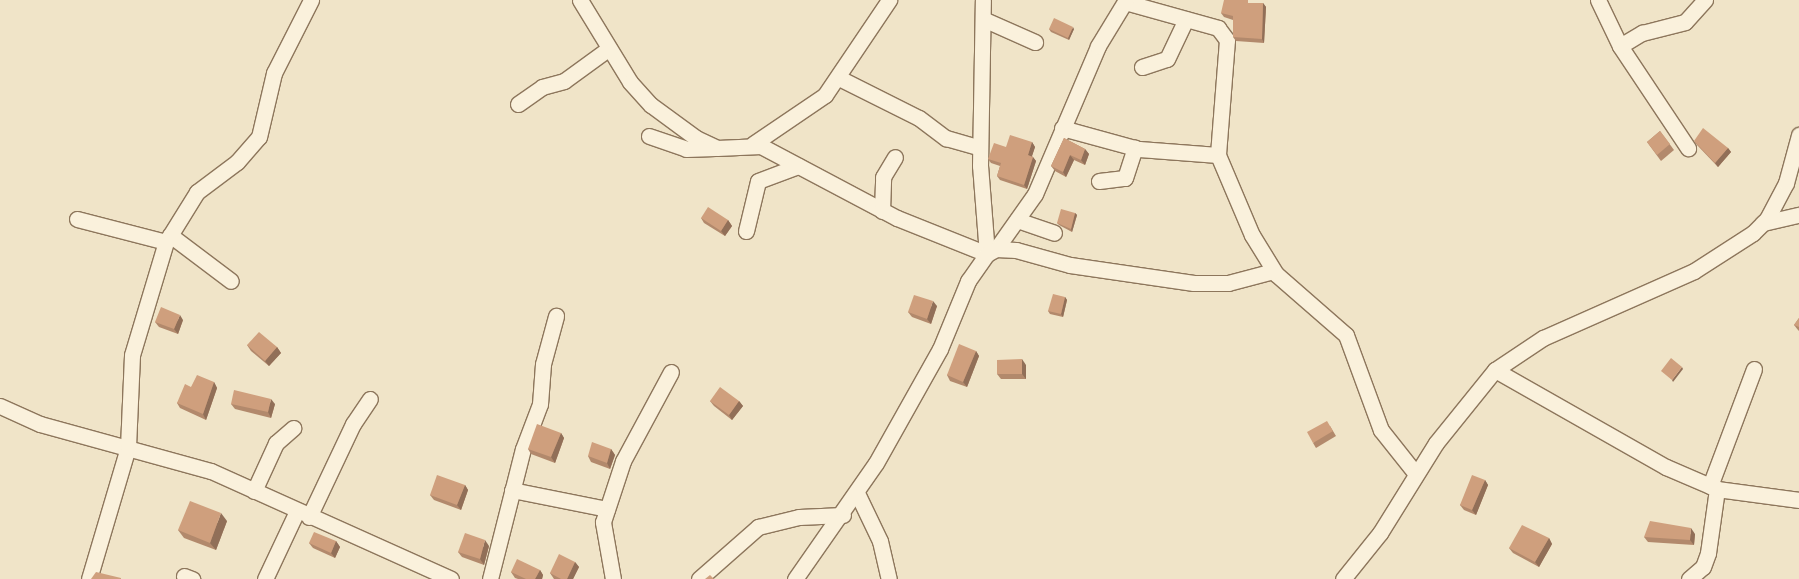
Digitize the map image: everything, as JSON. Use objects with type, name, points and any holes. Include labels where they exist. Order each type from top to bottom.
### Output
[{"type":"street","points":[[89,579],[128,447],[132,356],[168,238],[197,192],[237,162],[259,137],[274,73],[311,0]]},
{"type":"street","points":[[580,0],[608,50],[651,105],[717,148]]},
{"type":"street","points":[[649,136],[686,149],[754,144],[825,95],[838,78],[857,42],[889,0]]},
{"type":"street","points":[[984,0],[980,148],[992,252]]},
{"type":"street","points":[[1598,0],[1620,46],[1688,148]]},
{"type":"street","points":[[1620,46],[1642,33],[1685,22],[1705,0]]},
{"type":"street","points":[[795,579],[843,515],[857,493],[940,349],[968,281],[1017,220],[1035,194],[1098,46],[1126,1],[1218,28],[1227,40],[1218,155],[1259,251],[1273,271],[1346,335],[1381,430],[1416,474]]},
{"type":"street","points":[[983,19],[1035,42]]},
{"type":"street","points":[[1142,67],[1167,59],[1186,19]]},
{"type":"street","points":[[518,104],[542,87],[564,81],[608,50]]},
{"type":"street","points":[[838,78],[919,118],[946,138],[980,148]]},
{"type":"street","points":[[1062,128],[1135,148],[1218,155]]},
{"type":"street","points":[[1763,223],[1786,183],[1799,135]]},
{"type":"street","points":[[754,144],[882,211],[992,252],[1194,283],[1228,283],[1273,271]]},
{"type":"street","points":[[1099,181],[1125,178],[1135,148]]},
{"type":"street","points":[[882,211],[883,177],[895,158]]},
{"type":"street","points":[[746,231],[758,181],[798,166]]},
{"type":"street","points":[[1343,579],[1380,534],[1416,474],[1495,370],[1543,338],[1694,272],[1763,223],[1799,215]]},
{"type":"street","points":[[77,219],[168,238],[231,281]]},
{"type":"street","points":[[1017,220],[1054,233]]},
{"type":"street","points":[[490,579],[512,490],[540,404],[543,364],[556,316]]},
{"type":"street","points":[[1689,579],[1703,567],[1708,552],[1714,487],[1754,369]]},
{"type":"street","points":[[1495,370],[1598,431],[1714,487],[1799,500]]},
{"type":"street","points":[[613,579],[604,543],[607,508],[624,461],[671,372]]},
{"type":"street","points":[[264,579],[353,424],[370,400]]},
{"type":"street","points":[[0,406],[40,424],[211,471],[451,579]]},
{"type":"street","points":[[254,491],[276,442],[293,428]]},
{"type":"street","points":[[512,490],[607,508]]},
{"type":"street","points":[[857,493],[880,541],[888,579]]},
{"type":"street","points":[[700,579],[758,527],[799,516],[843,515]]},
{"type":"building","points":[[1224,0],[1248,0],[1248,3],[1263,3],[1262,39],[1233,37],[1233,16],[1221,13]]},
{"type":"building","points":[[1054,18],[1073,27],[1068,38],[1049,29]]},
{"type":"building","points":[[1703,128],[1728,148],[1715,163],[1694,141]]},
{"type":"building","points":[[1660,131],[1670,144],[1657,155],[1647,142]]},
{"type":"building","points":[[1010,135],[1032,142],[1028,155],[1033,157],[1024,185],[997,176],[1001,163],[988,159],[994,143],[1006,147]]},
{"type":"building","points":[[1064,138],[1085,149],[1081,160],[1070,155],[1063,172],[1051,166]]},
{"type":"building","points":[[708,207],[728,220],[721,231],[701,218]]},
{"type":"building","points":[[1061,209],[1075,213],[1071,229],[1057,223]]},
{"type":"building","points":[[1053,294],[1065,297],[1061,314],[1048,311]]},
{"type":"building","points":[[914,295],[933,301],[927,319],[908,312]]},
{"type":"building","points":[[161,307],[180,315],[174,329],[155,322]]},
{"type":"building","points":[[1799,318],[1799,327],[1794,325]]},
{"type":"building","points":[[259,332],[277,347],[265,361],[247,345]]},
{"type":"building","points":[[959,344],[976,351],[963,382],[947,375]]},
{"type":"building","points":[[1671,358],[1682,367],[1672,380],[1661,371]]},
{"type":"building","points":[[1022,359],[1022,374],[997,374],[997,360]]},
{"type":"building","points":[[197,375],[214,382],[203,414],[177,403],[185,384],[191,387]]},
{"type":"building","points":[[720,387],[739,401],[729,415],[710,401]]},
{"type":"building","points":[[234,390],[271,399],[268,412],[231,404]]},
{"type":"building","points":[[1327,421],[1333,431],[1313,443],[1307,432]]},
{"type":"building","points":[[537,424],[561,433],[551,457],[528,449]]},
{"type":"building","points":[[592,442],[611,449],[607,463],[588,456]]},
{"type":"building","points":[[437,475],[465,485],[457,505],[430,495]]},
{"type":"building","points":[[1472,475],[1485,480],[1472,510],[1460,505]]},
{"type":"building","points":[[190,501],[221,513],[210,543],[178,530]]},
{"type":"building","points":[[1650,521],[1691,528],[1690,540],[1644,537]]},
{"type":"building","points":[[1522,525],[1549,538],[1535,562],[1509,548]]},
{"type":"building","points":[[314,532],[336,541],[331,553],[309,543]]},
{"type":"building","points":[[465,533],[485,540],[480,559],[458,552]]},
{"type":"building","points":[[559,554],[575,562],[567,579],[561,579],[550,573]]},
{"type":"building","points":[[517,559],[540,570],[535,579],[526,579],[511,572]]},
{"type":"building","points":[[96,572],[121,578],[121,579],[91,579]]},
{"type":"building","points":[[710,575],[714,579],[705,579]]}]
